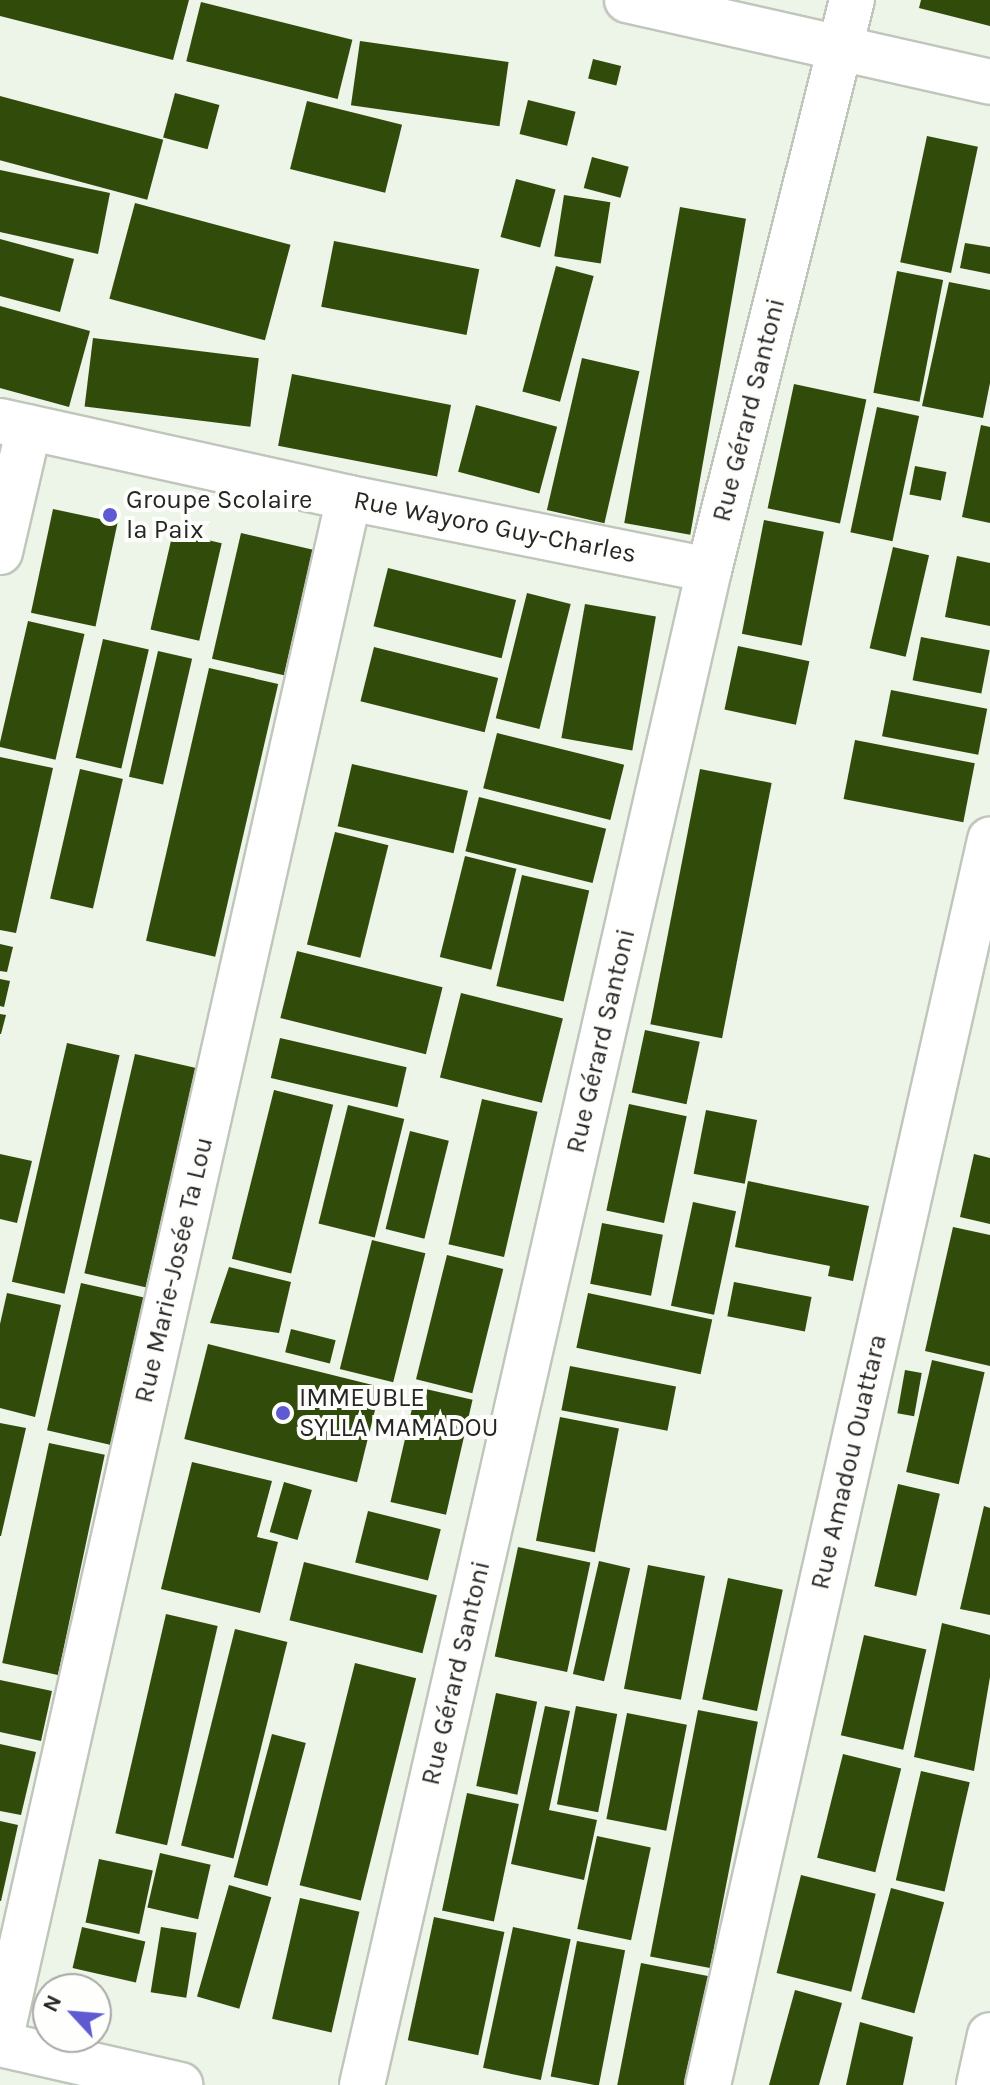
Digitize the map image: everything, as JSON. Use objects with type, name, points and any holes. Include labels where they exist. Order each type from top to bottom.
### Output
[{"type":"street","points":[[627,0],[990,82]]},
{"type":"street","name":"Rue Gérard Santoni","points":[[362,2085],[709,570],[852,0]]},
{"type":"street","points":[[0,552],[15,424]]},
{"type":"street","name":"Rue Wayoro Guy-Charles","points":[[15,424],[349,498],[709,570]]},
{"type":"street","name":"Rue Marie-Josée Ta Lou","points":[[0,2042],[349,498]]},
{"type":"street","name":"Rue Amadou Ouattara","points":[[708,2085],[990,840]]},
{"type":"street","points":[[979,2085],[990,2035]]},
{"type":"street","points":[[0,2042],[180,2085]]},
{"type":"building","points":[[0,0],[189,0],[173,60],[0,16]]},
{"type":"building","points":[[921,0],[990,0],[990,26],[919,8]]},
{"type":"building","points":[[201,2],[352,40],[338,99],[186,61]]},
{"type":"building","points":[[360,41],[509,62],[499,126],[351,105]]},
{"type":"building","points":[[593,59],[621,66],[616,85],[588,78]]},
{"type":"building","points":[[175,93],[219,105],[208,149],[163,137]]},
{"type":"building","points":[[0,96],[163,140],[147,200],[0,160]]},
{"type":"building","points":[[528,100],[576,112],[567,146],[520,134]]},
{"type":"building","points":[[307,101],[402,125],[385,193],[290,169]]},
{"type":"building","points":[[927,136],[978,147],[951,273],[900,262]]},
{"type":"building","points":[[592,157],[629,167],[620,198],[584,188]]},
{"type":"building","points":[[0,170],[110,193],[98,254],[0,232]]},
{"type":"building","points":[[516,179],[556,190],[540,248],[500,237]]},
{"type":"building","points":[[564,195],[610,202],[601,264],[554,256]]},
{"type":"building","points":[[135,203],[291,245],[265,340],[109,299]]},
{"type":"building","points":[[680,207],[746,219],[690,535],[624,523]]},
{"type":"building","points":[[0,239],[74,259],[60,312],[0,296]]},
{"type":"building","points":[[334,241],[479,269],[466,335],[321,307]]},
{"type":"building","points":[[965,243],[990,247],[990,274],[960,268]]},
{"type":"building","points":[[556,266],[594,276],[560,402],[522,392]]},
{"type":"building","points":[[897,271],[943,280],[919,402],[873,393]]},
{"type":"building","points":[[949,282],[990,290],[990,383],[983,418],[922,406]]},
{"type":"building","points":[[0,306],[90,331],[69,407],[0,388]]},
{"type":"building","points":[[93,338],[259,358],[250,427],[85,406]]},
{"type":"building","points":[[582,358],[639,371],[604,523],[547,510]]},
{"type":"building","points":[[292,374],[451,405],[437,477],[278,446]]},
{"type":"building","points":[[794,384],[866,399],[840,524],[768,508]]},
{"type":"building","points":[[476,405],[557,427],[539,493],[458,472]]},
{"type":"building","points":[[877,407],[919,416],[892,541],[850,532]]},
{"type":"building","points":[[981,425],[990,427],[990,523],[962,517]]},
{"type":"building","points":[[915,466],[946,472],[941,501],[909,494]]},
{"type":"building","points":[[53,509],[118,523],[96,626],[31,613]]},
{"type":"building","points":[[764,520],[824,532],[802,646],[742,634]]},
{"type":"building","points":[[173,532],[222,543],[199,641],[151,629]]},
{"type":"building","points":[[241,533],[313,550],[284,675],[212,659]]},
{"type":"building","points":[[893,547],[929,555],[906,657],[870,648]]},
{"type":"building","points":[[957,556],[990,563],[990,626],[945,617]]},
{"type":"building","points":[[388,568],[516,600],[502,658],[373,626]]},
{"type":"building","points":[[527,593],[571,604],[539,729],[496,718]]},
{"type":"building","points":[[585,604],[656,617],[632,750],[561,738]]},
{"type":"building","points":[[28,621],[85,634],[55,760],[0,747]]},
{"type":"building","points":[[921,637],[990,650],[981,694],[913,680]]},
{"type":"building","points":[[103,639],[149,650],[121,768],[76,758]]},
{"type":"building","points":[[738,646],[809,661],[796,725],[724,710]]},
{"type":"building","points":[[374,647],[498,678],[485,732],[360,701]]},
{"type":"building","points":[[158,651],[192,659],[163,785],[129,777]]},
{"type":"building","points":[[209,668],[278,684],[215,957],[146,941]]},
{"type":"building","points":[[891,690],[987,709],[978,755],[882,736]]},
{"type":"building","points":[[497,733],[624,765],[610,820],[483,788]]},
{"type":"building","points":[[855,740],[975,763],[963,822],[844,799]]},
{"type":"building","points":[[0,757],[53,768],[16,933],[0,930]]},
{"type":"building","points":[[352,764],[468,791],[454,853],[338,826]]},
{"type":"building","points":[[80,769],[123,779],[93,908],[50,899]]},
{"type":"building","points":[[700,769],[772,783],[722,1038],[650,1024]]},
{"type":"building","points":[[479,797],[606,829],[593,883],[465,851]]},
{"type":"building","points":[[335,832],[388,845],[360,958],[307,945]]},
{"type":"building","points":[[465,856],[516,869],[491,970],[440,957]]},
{"type":"building","points":[[522,875],[589,891],[564,1002],[496,986]]},
{"type":"building","points":[[0,944],[13,947],[7,972],[0,971]]},
{"type":"building","points":[[297,951],[443,987],[426,1054],[280,1018]]},
{"type":"building","points":[[0,979],[10,981],[4,1007],[0,1006]]},
{"type":"building","points":[[461,993],[563,1018],[542,1103],[440,1077]]},
{"type":"building","points":[[0,1014],[6,1015],[1,1034],[0,1034]]},
{"type":"building","points":[[645,1030],[700,1042],[686,1104],[632,1093]]},
{"type":"building","points":[[280,1038],[407,1067],[397,1107],[271,1078]]},
{"type":"building","points":[[67,1043],[120,1055],[65,1294],[12,1282]]},
{"type":"building","points":[[135,1054],[199,1069],[149,1288],[84,1273]]},
{"type":"building","points":[[274,1090],[333,1105],[291,1274],[232,1259]]},
{"type":"building","points":[[482,1099],[538,1112],[504,1257],[448,1244]]},
{"type":"building","points":[[629,1104],[687,1116],[664,1223],[606,1211]]},
{"type":"building","points":[[348,1105],[404,1119],[375,1237],[318,1223]]},
{"type":"building","points":[[706,1110],[757,1120],[745,1184],[694,1174]]},
{"type":"building","points":[[410,1131],[449,1141],[424,1239],[386,1229]]},
{"type":"building","points":[[0,1154],[32,1161],[17,1223],[0,1219]]},
{"type":"building","points":[[974,1154],[990,1158],[990,1224],[960,1217]]},
{"type":"building","points":[[748,1181],[869,1206],[853,1281],[828,1276],[830,1266],[735,1247]]},
{"type":"building","points":[[693,1202],[736,1211],[714,1315],[671,1306]]},
{"type":"building","points":[[602,1223],[663,1235],[651,1296],[590,1284]]},
{"type":"building","points":[[953,1227],[990,1235],[990,1366],[925,1351]]},
{"type":"building","points":[[372,1240],[425,1253],[393,1382],[340,1369]]},
{"type":"building","points":[[447,1255],[503,1269],[472,1393],[416,1379]]},
{"type":"building","points":[[229,1267],[291,1282],[279,1333],[210,1323]]},
{"type":"building","points":[[734,1282],[812,1297],[805,1331],[727,1316]]},
{"type":"building","points":[[81,1283],[148,1299],[114,1446],[47,1430]]},
{"type":"building","points":[[7,1293],[61,1305],[35,1417],[0,1408],[0,1324]]},
{"type":"building","points":[[588,1293],[712,1319],[701,1374],[576,1348]]},
{"type":"building","points":[[291,1329],[336,1340],[330,1363],[285,1352]]},
{"type":"building","name":"IMMEUBLE SYLLA MAMADOU","points":[[208,1344],[381,1387],[357,1482],[184,1439]]},
{"type":"building","points":[[932,1360],[985,1372],[959,1484],[906,1472]]},
{"type":"building","points":[[570,1366],[676,1387],[667,1431],[561,1410]]},
{"type":"building","points":[[905,1370],[922,1373],[914,1416],[897,1413]]},
{"type":"building","points":[[417,1387],[473,1400],[446,1515],[390,1502]]},
{"type":"building","points":[[560,1417],[619,1428],[595,1552],[536,1541]]},
{"type":"building","points":[[0,1423],[26,1428],[1,1536],[0,1536]]},
{"type":"building","points":[[49,1443],[105,1455],[58,1675],[2,1663]]},
{"type":"building","points":[[192,1462],[272,1481],[257,1537],[278,1542],[260,1613],[161,1589]]},
{"type":"building","points":[[284,1482],[312,1490],[298,1540],[270,1532]]},
{"type":"building","points":[[898,1484],[940,1494],[916,1596],[874,1586]]},
{"type":"building","points":[[984,1506],[990,1508],[990,1615],[960,1609]]},
{"type":"building","points":[[368,1511],[441,1529],[428,1581],[355,1562]]},
{"type":"building","points":[[518,1547],[590,1562],[567,1672],[495,1657]]},
{"type":"building","points":[[599,1561],[630,1568],[604,1681],[573,1674]]},
{"type":"building","points":[[304,1562],[437,1595],[422,1653],[289,1620]]},
{"type":"building","points":[[648,1565],[705,1576],[681,1700],[624,1689]]},
{"type":"building","points":[[728,1578],[783,1590],[757,1711],[702,1699]]},
{"type":"building","points":[[166,1614],[218,1626],[167,1845],[115,1833]]},
{"type":"building","points":[[942,1623],[990,1635],[990,1677],[974,1771],[914,1757]]},
{"type":"building","points":[[235,1629],[287,1642],[233,1858],[181,1845]]},
{"type":"building","points":[[864,1635],[926,1649],[903,1750],[841,1735]]},
{"type":"building","points":[[355,1663],[416,1678],[361,1900],[300,1885]]},
{"type":"building","points":[[0,1680],[52,1691],[41,1741],[0,1732]]},
{"type":"building","points":[[496,1693],[537,1702],[517,1795],[476,1786]]},
{"type":"building","points":[[545,1706],[570,1711],[549,1810],[597,1820],[584,1880],[511,1864]]},
{"type":"building","points":[[576,1706],[617,1714],[598,1812],[557,1804]]},
{"type":"building","points":[[698,1710],[758,1722],[710,1968],[650,1956]]},
{"type":"building","points":[[627,1713],[687,1725],[666,1831],[606,1819]]},
{"type":"building","points":[[272,1734],[306,1743],[268,1886],[234,1877]]},
{"type":"building","points":[[0,1744],[36,1752],[21,1815],[0,1811]]},
{"type":"building","points":[[843,1754],[901,1769],[875,1872],[817,1858]]},
{"type":"building","points":[[921,1771],[970,1782],[945,1891],[896,1880]]},
{"type":"building","points":[[467,1793],[519,1804],[494,1921],[442,1910]]},
{"type":"building","points":[[0,1821],[18,1825],[1,1901],[0,1901]]},
{"type":"building","points":[[597,1836],[651,1847],[631,1940],[577,1929]]},
{"type":"building","points":[[160,1853],[211,1865],[198,1919],[147,1908]]},
{"type":"building","points":[[99,1859],[153,1870],[139,1934],[85,1923]]},
{"type":"building","points":[[801,1875],[876,1894],[851,1992],[777,1973]]},
{"type":"building","points":[[229,1885],[271,1897],[239,2009],[197,1997]]},
{"type":"building","points":[[891,1888],[944,1902],[914,2013],[861,1999]]},
{"type":"building","points":[[300,1898],[359,1912],[332,2033],[272,2019]]},
{"type":"building","points":[[434,1917],[504,1932],[478,2055],[408,2040]]},
{"type":"building","points":[[82,1927],[145,1942],[136,1983],[112,1977],[112,1973],[73,1968]]},
{"type":"building","points":[[161,1927],[197,1933],[186,1998],[151,1992]]},
{"type":"building","points":[[513,1927],[571,1939],[541,2080],[483,2068]]},
{"type":"building","points":[[577,1941],[625,1950],[599,2085],[551,2076]]},
{"type":"building","points":[[641,1963],[712,1977],[691,2085],[617,2085]]},
{"type":"building","points":[[795,1990],[842,2003],[819,2085],[769,2085]]},
{"type":"building","points":[[860,2022],[913,2037],[903,2085],[846,2085]]},
{"type":"place","name":"Groupe Scolaire la Paix","points":[[110,515]]},
{"type":"place","name":"IMMEUBLE SYLLA MAMADOU","points":[[283,1413]]}]
